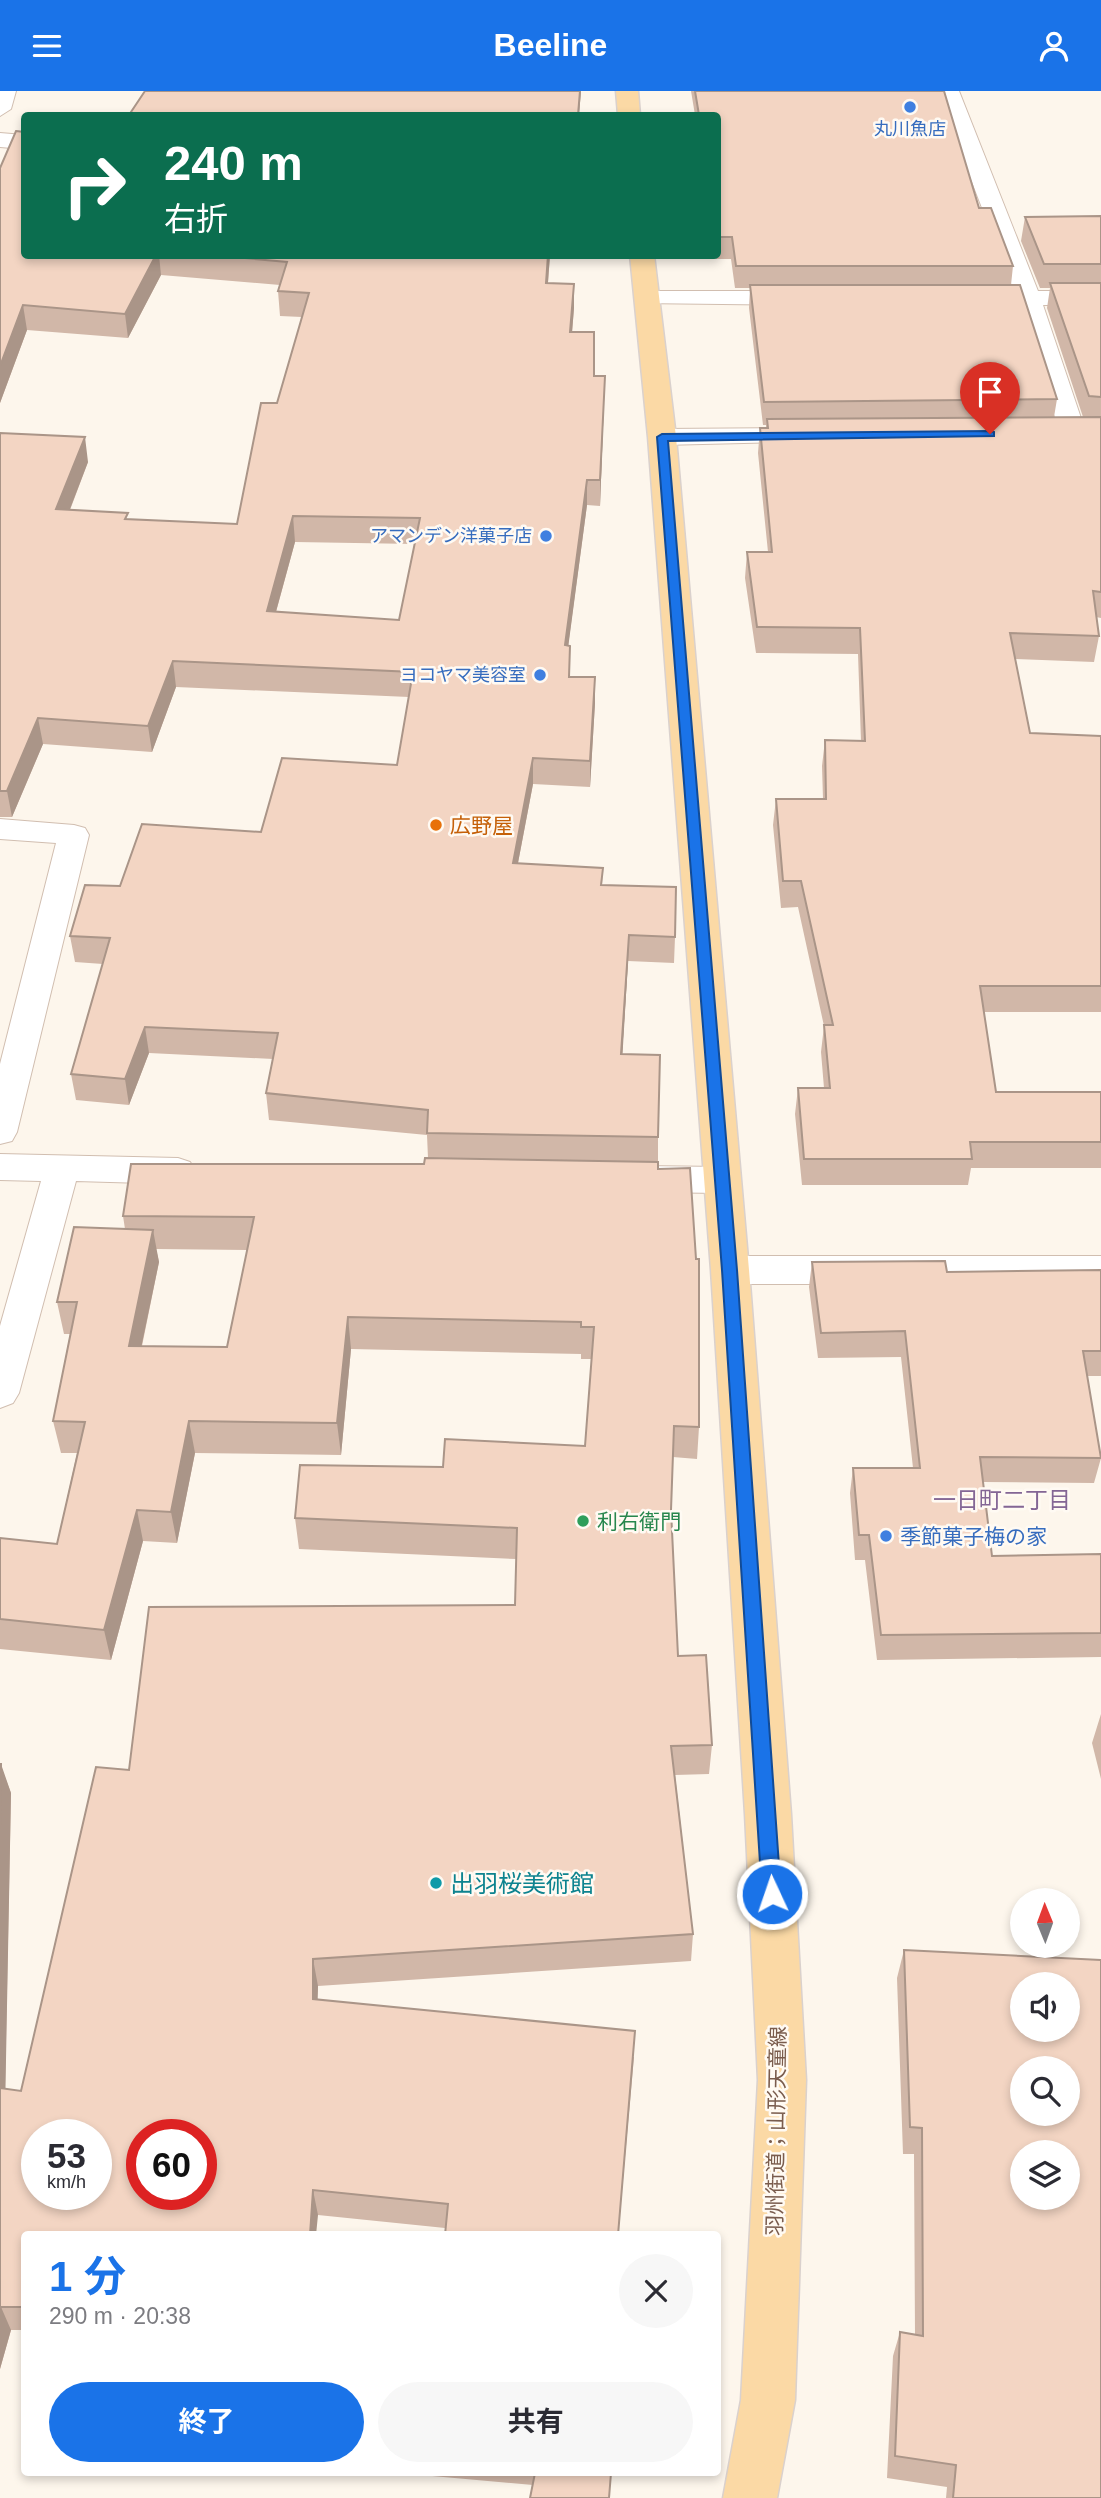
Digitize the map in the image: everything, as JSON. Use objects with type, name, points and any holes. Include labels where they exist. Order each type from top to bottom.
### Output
[{"type":"main road","points":[[627,91],[629,112]]},
{"type":"main road","name":"羽州街道；山形天童線","points":[[642,259],[662,437],[730,1270],[768,1814],[782,2080],[768,2400],[750,2498]]},
{"type":"lane","points":[[0,109],[5,91]]},
{"type":"lane","points":[[948,91],[1029,298],[1073,433]]},
{"type":"lane","points":[[0,141],[21,142]]},
{"type":"lane","points":[[647,298],[824,298]]},
{"type":"lane","points":[[947,298],[1101,298]]},
{"type":"lane","points":[[1045,433],[1101,432]]},
{"type":"lane","points":[[662,437],[840,436]]},
{"type":"lane","points":[[0,829],[74,835],[0,1132]]},
{"type":"lane","points":[[0,1167],[213,1172]]},
{"type":"lane","points":[[0,1392],[62,1170]]},
{"type":"lane","points":[[612,1178],[722,1180]]},
{"type":"lane","points":[[730,1270],[1101,1270]]},
{"type":"building","points":[[145,91],[580,91],[578,112],[131,112]]},
{"type":"building","points":[[695,91],[944,91],[979,208],[991,208],[1013,266],[736,266],[732,237],[721,237],[721,112],[698,112]]},
{"type":"building","points":[[16,131],[21,132],[21,259],[154,259],[125,314],[23,305],[0,366],[0,168]]},
{"type":"building","points":[[1101,216],[1101,264],[1044,264],[1025,217]]},
{"type":"building","points":[[255,259],[548,259],[546,283],[574,284],[570,332],[594,332],[594,376],[605,376],[600,480],[587,480],[565,645],[570,646],[569,677],[595,677],[590,761],[533,758],[513,863],[603,868],[601,885],[676,887],[675,937],[629,935],[621,1054],[660,1055],[658,1137],[427,1133],[428,1110],[266,1093],[278,1033],[145,1027],[125,1079],[71,1074],[110,938],[70,936],[85,885],[120,886],[142,824],[261,832],[282,758],[397,765],[413,672],[173,661],[148,726],[38,718],[7,791],[0,791],[0,433],[85,437],[56,509],[128,513],[125,519],[237,524],[261,403],[277,403],[309,293],[278,291],[287,262]],"holes":[[[293,516],[420,518],[399,620],[267,611]]]},
{"type":"building","points":[[1050,283],[1101,283],[1101,397],[1089,396]]},
{"type":"building","points":[[750,285],[1020,285],[1057,399],[764,402]]},
{"type":"building","points":[[1101,417],[1101,592],[1093,591],[1099,636],[1010,633],[1030,733],[1101,736],[1101,986],[980,986],[996,1092],[1101,1092],[1101,1142],[970,1142],[972,1159],[804,1159],[798,1088],[830,1088],[824,1025],[833,1025],[801,881],[783,881],[776,799],[826,799],[825,740],[865,741],[860,628],[757,627],[747,552],[772,552],[760,428],[768,428],[767,419]]},
{"type":"building","points":[[425,1158],[658,1162],[658,1169],[690,1168],[696,1259],[699,1259],[699,1427],[674,1426],[671,1510],[678,1656],[706,1655],[712,1745],[671,1746],[693,1934],[313,1959],[313,1999],[635,2031],[618,2231],[445,2231],[448,2204],[313,2190],[310,2231],[21,2231],[21,2307],[0,2309],[0,2088],[21,2091],[96,1767],[129,1770],[149,1607],[515,1605],[517,1528],[295,1518],[300,1465],[443,1467],[445,1439],[585,1446],[594,1327],[581,1327],[581,1322],[348,1317],[337,1423],[189,1421],[171,1512],[137,1510],[104,1630],[0,1619],[0,1538],[57,1544],[85,1422],[53,1421],[77,1302],[57,1302],[74,1227],[153,1230],[129,1346],[227,1347],[254,1217],[123,1216],[131,1164],[424,1164]]},
{"type":"building","points":[[945,1261],[947,1272],[1101,1270],[1101,1351],[1083,1351],[1101,1458],[980,1457],[992,1556],[1101,1554],[1101,1633],[881,1635],[869,1535],[859,1535],[853,1468],[920,1468],[905,1331],[821,1333],[812,1262]]},
{"type":"building","points":[[0,1764],[1,1764],[0,1826]]},
{"type":"building","points":[[904,1950],[1010,1955],[1010,1958],[1101,1960],[1101,2498],[953,2498],[956,2465],[895,2456],[900,2332],[923,2336],[922,2128],[910,2127]]},
{"type":"building","points":[[534,2476],[611,2476],[609,2498],[530,2498]]},
{"type":"place","name":"丸川魚店","points":[[910,107]]},
{"type":"place","name":"アマンデン洋菓子店","points":[[546,536]]},
{"type":"place","name":"ヨコヤマ美容室","points":[[540,675]]},
{"type":"place","name":"広野屋","points":[[436,825]]},
{"type":"place","name":"利右衛門","points":[[583,1521]]},
{"type":"place","name":"季節菓子梅の家","points":[[886,1536]]},
{"type":"place","name":"出羽桜美術館","points":[[436,1883]]},
{"type":"district","name":"一日町二丁目","points":[[1002,1500]]},
{"type":"route","points":[[772,1894],[730,1270],[662,437],[990,434]]}]
